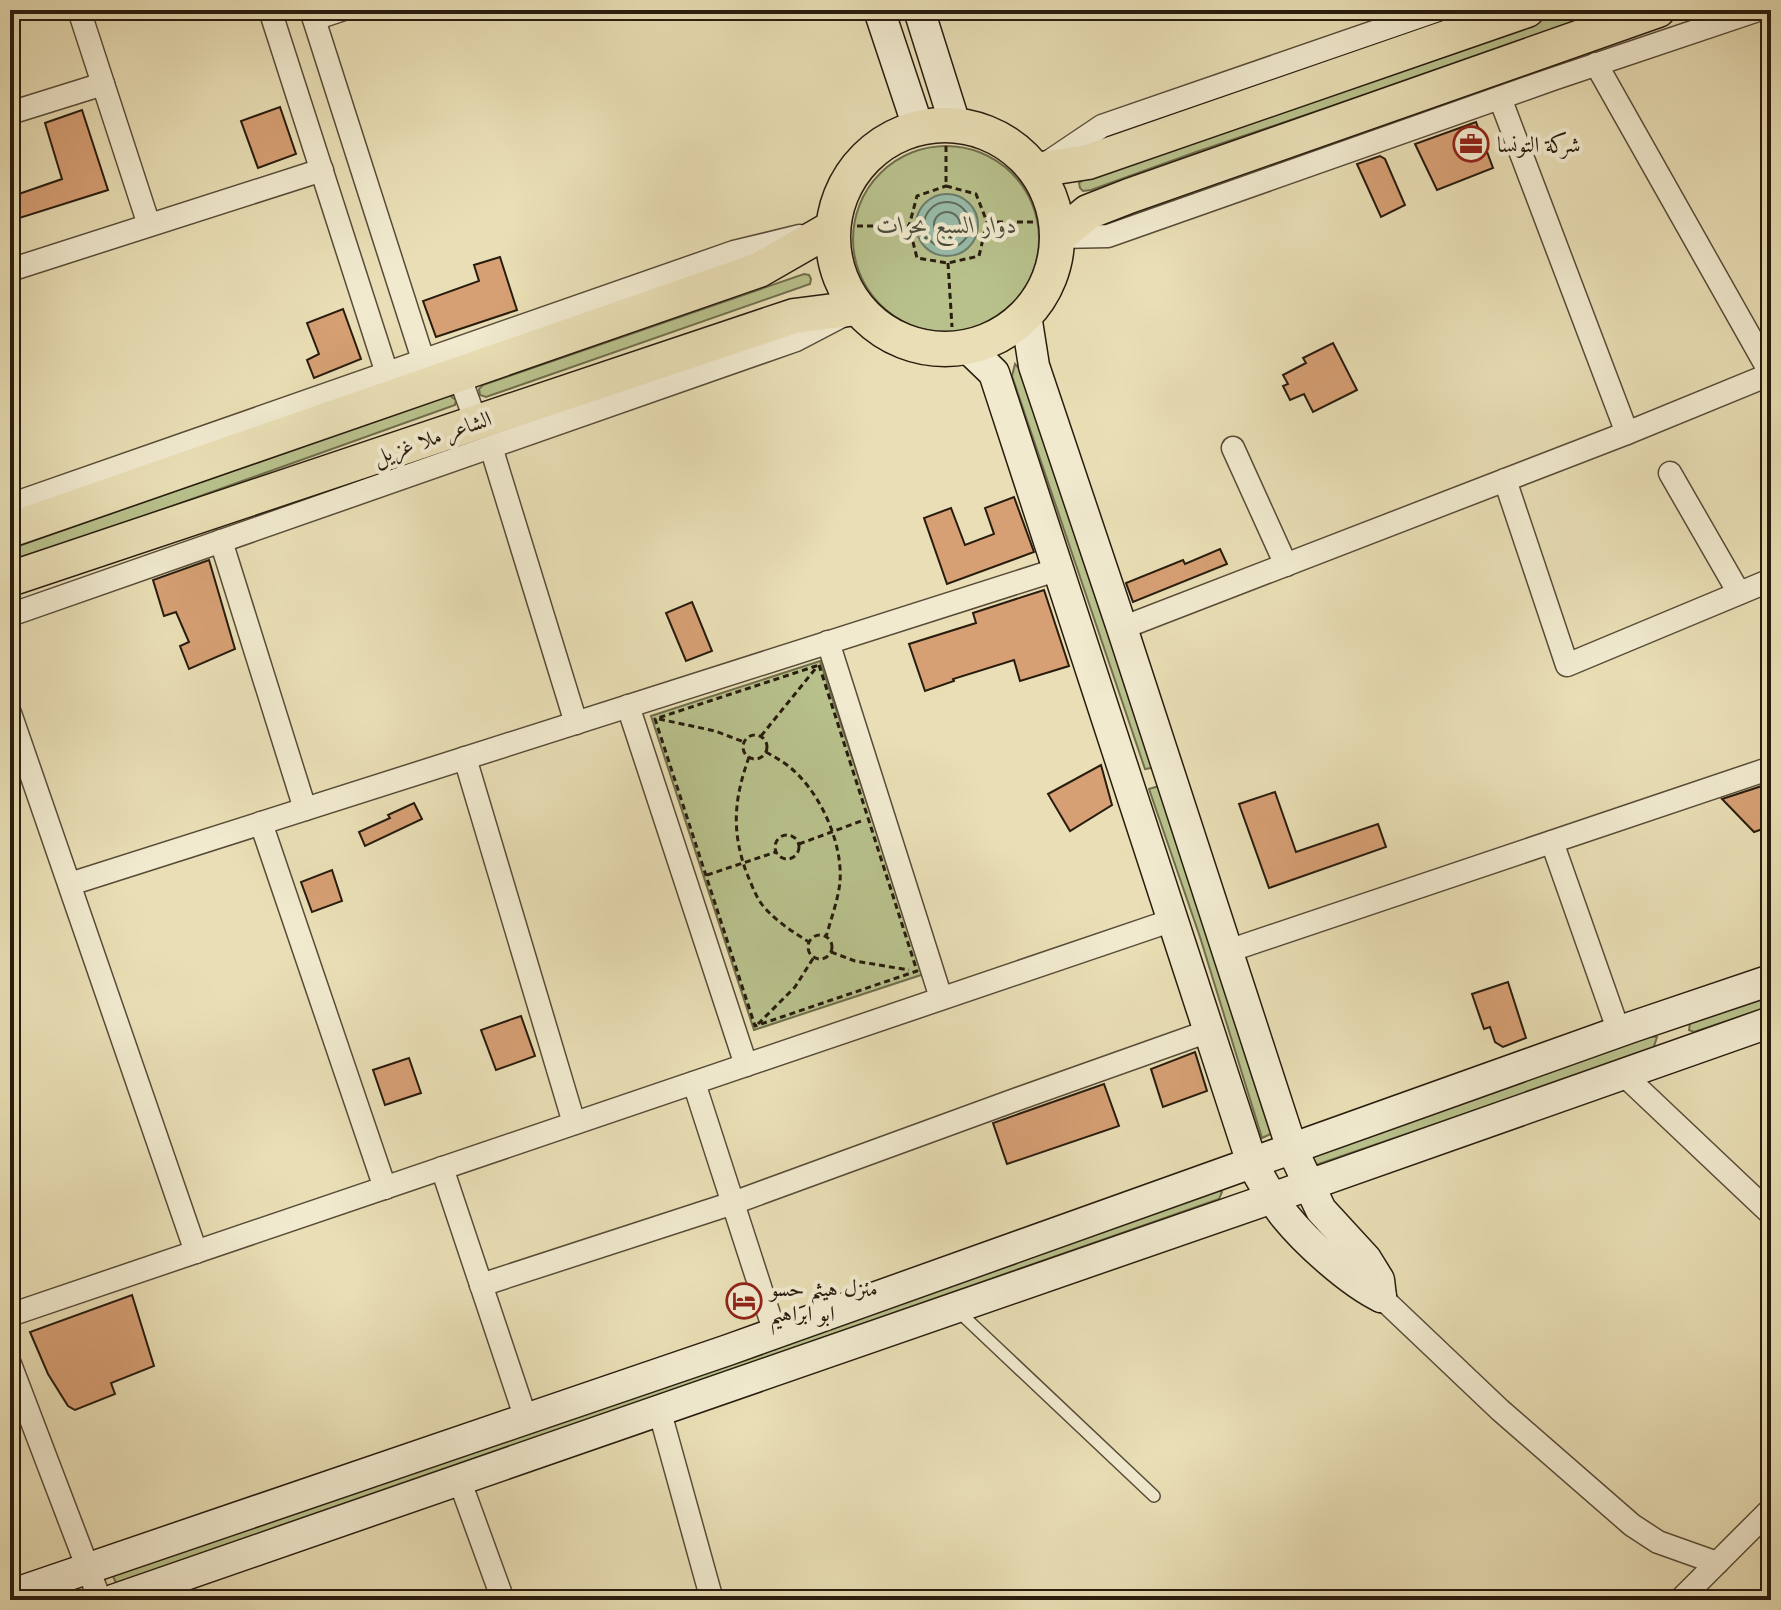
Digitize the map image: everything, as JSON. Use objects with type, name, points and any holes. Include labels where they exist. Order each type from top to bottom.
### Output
[{"type":"main road","points":[[879,10],[918,127]]},
{"type":"main road","points":[[919,10],[950,135]]},
{"type":"main road","points":[[1048,229],[1129,196],[1658,10]]},
{"type":"main road","points":[[1036,170],[1088,162],[1511,13]]},
{"type":"main road","points":[[936,124],[950,135],[986,132],[1013,147],[1036,170],[1048,190],[1055,213],[1048,229],[1054,265],[1043,292],[1026,315],[999,336],[960,340],[937,349],[907,343],[880,329],[857,308],[841,282],[833,256],[843,227],[838,200],[850,175],[868,154],[891,137],[918,127],[936,124]]},
{"type":"main road","points":[[10,530],[391,385],[438,373],[759,270],[843,227]]},
{"type":"main road","name":"الشاعر ملا غزيل","points":[[10,579],[483,435],[794,316],[857,308]]},
{"type":"main road","points":[[1026,315],[1034,366],[1292,1149],[1321,1210],[1373,1269],[1379,1280],[1381,1297]]},
{"type":"main road","points":[[960,340],[994,373],[1252,1163],[1285,1217],[1334,1264],[1364,1289],[1381,1297]]},
{"type":"main road","points":[[1129,786],[1170,774]]},
{"type":"main road","points":[[10,1595],[775,1333],[1771,980]]},
{"type":"main road","points":[[1665,1016],[1679,1054]]},
{"type":"main road","points":[[113,1600],[1771,1022]]},
{"type":"street","points":[[79,10],[149,225]]},
{"type":"street","points":[[10,505],[391,385],[270,10]]},
{"type":"street","points":[[341,10],[312,15],[438,373],[483,435],[576,723]]},
{"type":"street","points":[[1036,170],[1102,126],[1438,10]]},
{"type":"street","points":[[1048,229],[1108,236],[1758,10]]},
{"type":"street","points":[[1122,628],[1627,433],[1771,374],[1596,64]]},
{"type":"street","points":[[10,113],[103,84]]},
{"type":"street","points":[[1500,98],[1627,433]]},
{"type":"street","points":[[10,270],[322,170]]},
{"type":"street","points":[[10,615],[221,541],[483,435]]},
{"type":"street","points":[[1233,448],[1286,565]]},
{"type":"street","points":[[1670,473],[1739,593]]},
{"type":"street","points":[[1505,480],[1567,665],[1771,580]]},
{"type":"street","points":[[221,541],[305,809]]},
{"type":"street","points":[[70,884],[1059,569]]},
{"type":"street","points":[[828,642],[941,998]]},
{"type":"street","points":[[628,706],[746,1065]]},
{"type":"street","points":[[10,713],[196,1252]]},
{"type":"street","points":[[465,758],[574,1123]]},
{"type":"street","points":[[1228,951],[1771,768]]},
{"type":"street","points":[[261,823],[385,1188]]},
{"type":"street","points":[[1552,842],[1619,1032]]},
{"type":"street","points":[[10,1315],[1173,920]]},
{"type":"street","points":[[481,1285],[733,1203],[1209,1031]]},
{"type":"street","points":[[1623,1074],[1771,1214]]},
{"type":"street","points":[[694,1083],[775,1333]]},
{"type":"street","points":[[442,1168],[526,1419]]},
{"type":"street","points":[[1381,1297],[1500,1410],[1632,1525],[1658,1542],[1717,1563]]},
{"type":"street","points":[[10,1364],[19,1412],[100,1600]]},
{"type":"street","points":[[659,1409],[712,1600]]},
{"type":"street","points":[[459,1479],[503,1600]]},
{"type":"street","points":[[1680,1600],[1771,1509]]},
{"type":"lane","points":[[954,1307],[1154,1496]]},
{"type":"path","points":[[946,186],[950,135]]},
{"type":"path","points":[[946,186],[976,194],[987,222],[979,256],[948,263],[917,258],[909,226],[917,196],[946,186]]},
{"type":"path","points":[[987,222],[1048,229]]},
{"type":"path","points":[[843,227],[909,226]]},
{"type":"path","points":[[948,263],[960,340]]},
{"type":"path","points":[[655,719],[819,665]]},
{"type":"path","points":[[761,736],[819,665]]},
{"type":"path","points":[[819,665],[917,971]]},
{"type":"path","points":[[655,719],[685,724],[744,742]]},
{"type":"path","points":[[655,719],[755,1026]]},
{"type":"path","points":[[749,736],[761,736],[766,742],[766,752],[759,758],[749,757],[743,750],[744,742],[749,736]]},
{"type":"path","points":[[766,752],[799,776],[812,791],[832,832],[840,881],[826,937]]},
{"type":"path","points":[[749,757],[736,809],[735,826],[743,863],[763,905],[809,942]]},
{"type":"path","points":[[799,844],[870,818]]},
{"type":"path","points":[[782,837],[793,837],[799,844],[798,854],[792,859],[784,859],[776,852],[776,843],[782,837]]},
{"type":"path","points":[[705,876],[776,852]]},
{"type":"path","points":[[818,935],[826,937],[831,942],[831,952],[824,958],[814,957],[808,950],[809,942],[818,935]]},
{"type":"path","points":[[831,952],[855,961],[917,971]]},
{"type":"path","points":[[755,1026],[795,987],[814,957]]},
{"type":"path","points":[[755,1026],[917,971]]},
{"type":"green space","points":[[1571,10],[1616,10],[1091,190],[1083,191],[1080,188],[1079,183],[1086,178]]},
{"type":"green space","points":[[946,146],[982,153],[1012,173],[1032,203],[1039,239],[1032,275],[1012,305],[982,325],[946,332],[910,325],[880,305],[860,275],[853,239],[860,203],[880,173],[910,153]]},
{"type":"green space","points":[[804,274],[809,275],[810,284],[486,397],[480,395],[479,389],[483,385]]},
{"type":"green space","points":[[1015,364],[1026,376],[1157,767],[1145,769],[1012,376]]},
{"type":"green space","points":[[449,395],[456,400],[455,405],[10,564],[10,549]]},
{"type":"green space","points":[[820,661],[924,974],[754,1030],[651,716]]},
{"type":"green space","points":[[1159,786],[1273,1133],[1262,1138],[1200,937],[1149,789]]},
{"type":"green space","points":[[1771,995],[1771,1006],[1694,1032],[1689,1030],[1690,1023]]},
{"type":"green space","points":[[1647,1036],[1657,1037],[1653,1049],[1310,1167],[1305,1155]]},
{"type":"green space","points":[[1216,1189],[1222,1192],[1219,1199],[117,1585],[112,1574]]},
{"type":"water","name":"دوار السبع بحرات","points":[[947,194],[959,196],[969,203],[976,213],[976,237],[969,247],[959,254],[947,256],[935,254],[925,247],[918,237],[916,225],[918,213],[925,203],[935,196]]},
{"type":"building","points":[[280,107],[296,154],[258,168],[241,121]]},
{"type":"building","points":[[82,110],[108,190],[10,221],[10,197],[62,179],[45,123]]},
{"type":"building","points":[[1476,122],[1493,168],[1437,190],[1415,144]]},
{"type":"building","points":[[1380,156],[1385,159],[1405,205],[1381,217],[1357,164]]},
{"type":"building","points":[[500,257],[517,310],[436,337],[423,301],[479,281],[474,265]]},
{"type":"building","points":[[343,309],[361,359],[314,378],[307,360],[319,354],[307,323]]},
{"type":"building","points":[[1333,343],[1357,390],[1313,412],[1304,394],[1290,400],[1283,386],[1288,384],[1283,375],[1306,363],[1303,358]]},
{"type":"building","points":[[1014,497],[1034,552],[947,584],[924,518],[951,508],[965,545],[994,534],[985,508]]},
{"type":"building","points":[[1220,549],[1227,564],[1133,602],[1126,583]]},
{"type":"building","points":[[209,560],[235,649],[189,669],[180,646],[189,642],[176,612],[164,616],[153,580]]},
{"type":"building","points":[[1044,590],[1069,666],[1020,681],[1014,660],[925,691],[909,644],[976,623],[973,613]]},
{"type":"building","points":[[692,602],[712,651],[686,661],[666,613]]},
{"type":"building","points":[[1101,765],[1112,805],[1070,831],[1048,794]]},
{"type":"building","points":[[1771,783],[1771,826],[1754,832],[1722,799]]},
{"type":"building","points":[[1275,792],[1296,852],[1378,824],[1386,847],[1269,888],[1239,804]]},
{"type":"building","points":[[414,803],[422,819],[365,846],[359,832]]},
{"type":"building","points":[[332,870],[342,901],[312,912],[301,882]]},
{"type":"building","points":[[1508,982],[1526,1038],[1503,1047],[1495,1042],[1490,1027],[1484,1029],[1472,994]]},
{"type":"building","points":[[521,1016],[535,1056],[496,1070],[481,1030]]},
{"type":"building","points":[[1195,1052],[1207,1091],[1163,1107],[1151,1069]]},
{"type":"building","points":[[409,1058],[421,1093],[385,1105],[373,1070]]},
{"type":"building","points":[[1104,1084],[1119,1126],[1007,1164],[993,1123]]},
{"type":"building","points":[[132,1295],[154,1366],[111,1383],[115,1394],[75,1410],[68,1406],[48,1374],[30,1332]]},
{"type":"place","name":"شركة التونسا","points":[[1471,144]]},
{"type":"place","name":"منزل هيثم حسو ابو ابراهيم","points":[[744,1301]]}]
